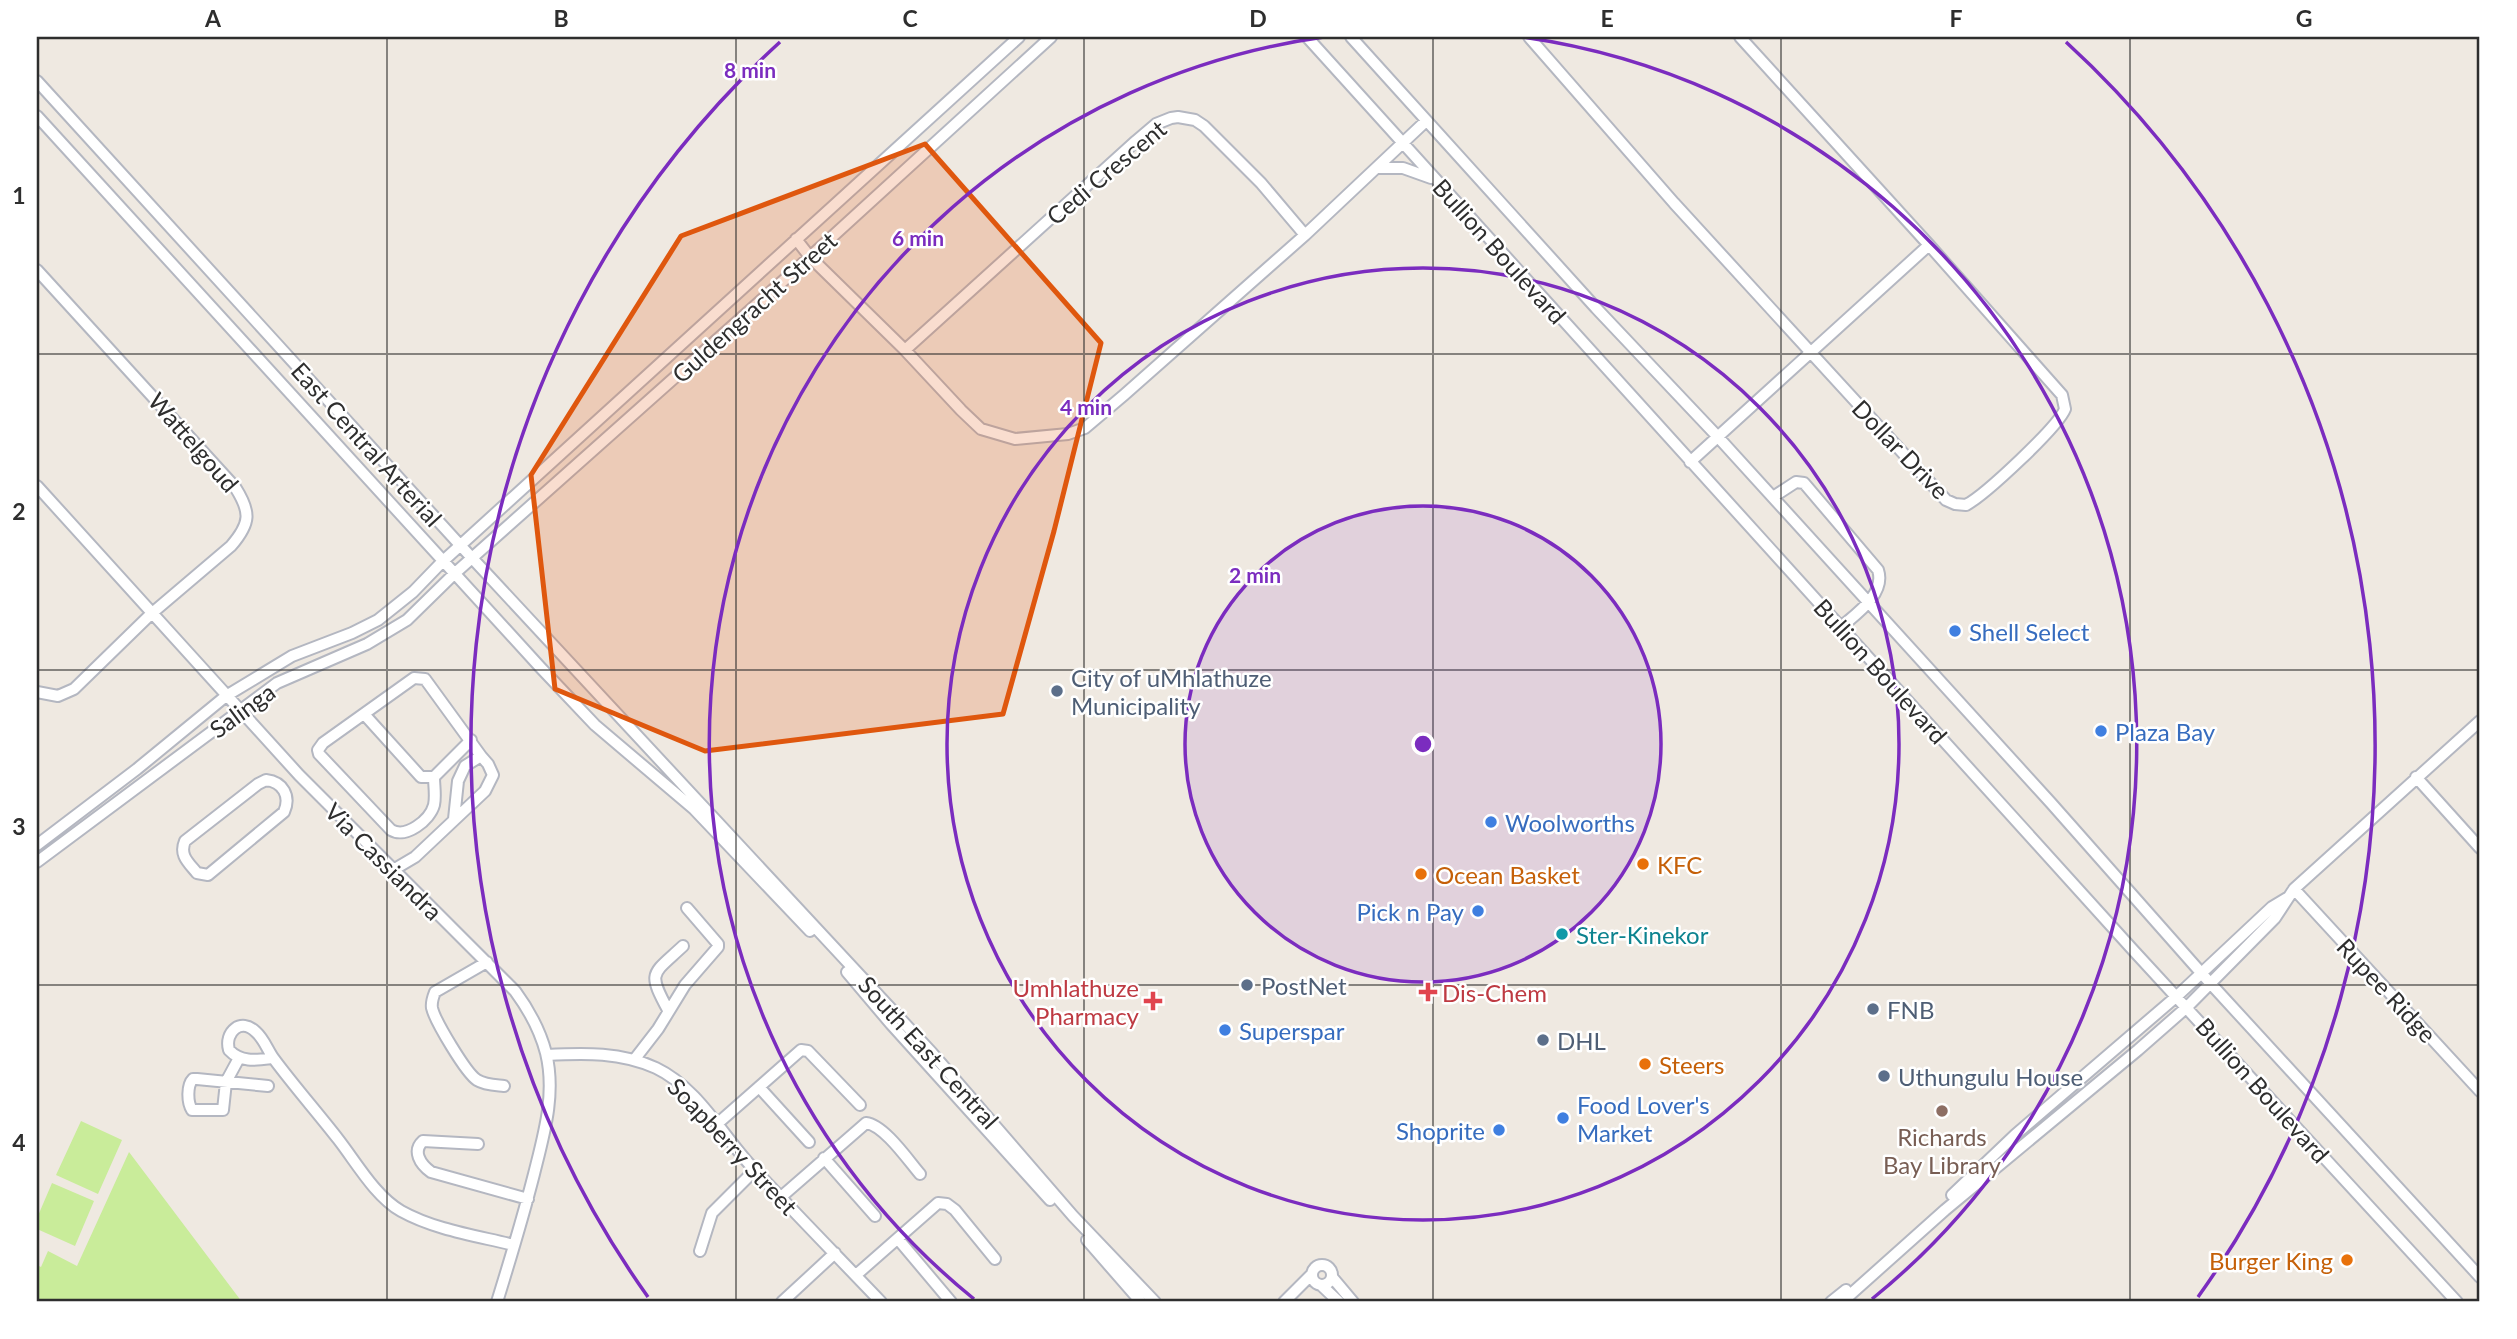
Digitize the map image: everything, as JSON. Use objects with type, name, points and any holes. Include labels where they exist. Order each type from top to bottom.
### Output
[{"type":"street","name":"Guldengracht Street","points":[[442,562],[1019,37]]},
{"type":"street","name":"Guldengracht Street","points":[[454,574],[810,257],[1051,37]]},
{"type":"street","name":"Bullion Boulevard","points":[[1307,37],[1690,462],[2457,1302]]},
{"type":"street","name":"Bullion Boulevard","points":[[1351,37],[1596,308],[1773,497],[2211,984],[2480,1277]]},
{"type":"street","name":"Dollar Drive","points":[[1529,37],[1674,203],[1946,500],[1966,505],[1985,491],[2054,426],[2062,417],[2064,402],[2057,388],[1740,37]]},
{"type":"street","name":"East Central Arterial","points":[[37,81],[697,806]]},
{"type":"street","name":"East Central Arterial","points":[[37,116],[442,562],[595,725],[697,806]]},
{"type":"street","name":"Cedi Crescent","points":[[905,350],[1136,141],[1156,124],[1171,118],[1190,118],[1204,125],[1261,183],[1305,235]]},
{"type":"street","points":[[796,239],[810,257],[981,429],[1015,439],[1068,434],[1085,428],[1100,416],[1305,235],[1426,121]]},
{"type":"street","points":[[1377,168],[1403,168],[1437,181]]},
{"type":"street","points":[[1690,462],[1929,245]]},
{"type":"street","name":"Wattelgoud","points":[[37,270],[228,478],[243,499],[248,512],[241,535],[231,546],[151,614]]},
{"type":"street","points":[[1773,497],[1800,482],[1817,496],[1878,570],[1879,583],[1868,603],[1841,627]]},
{"type":"street","name":"Via Cassiandra","points":[[37,486],[299,775],[487,962],[515,991],[530,1012],[547,1055],[550,1106],[528,1199],[497,1302]]},
{"type":"street","name":"Salinga","points":[[37,845],[137,769],[226,696],[292,656],[378,620],[413,592],[442,562]]},
{"type":"street","name":"Salinga","points":[[37,862],[277,683],[341,656],[388,632],[425,605],[454,574]]},
{"type":"street","points":[[37,692],[58,696],[74,689],[151,614]]},
{"type":"street","points":[[394,870],[415,857],[485,791],[493,775],[488,764],[425,679],[420,677],[323,743],[319,754],[396,833],[407,832],[430,814],[435,801],[434,777]]},
{"type":"street","points":[[364,714],[421,777],[434,777],[471,740]]},
{"type":"street","points":[[1831,1302],[1971,1178],[2015,1135],[2177,996],[2272,906],[2291,893],[2480,721]]},
{"type":"street","points":[[454,819],[458,781],[465,766],[481,756]]},
{"type":"street","points":[[282,787],[299,775]]},
{"type":"street","points":[[2416,777],[2480,848]]},
{"type":"street","points":[[266,780],[282,787],[287,798],[284,812],[208,874],[197,873],[183,855],[182,847],[185,841],[258,784],[266,780]]},
{"type":"street","name":"South East Central","points":[[697,806],[1142,1302]]},
{"type":"street","name":"South East Central","points":[[697,806],[933,1053],[1073,1216],[1155,1302]]},
{"type":"street","points":[[1842,1302],[1945,1210],[2187,1007],[2283,909],[2291,893]]},
{"type":"street","name":"Rupee Ridge","points":[[2291,893],[2480,1091]]},
{"type":"street","points":[[634,1060],[658,1029],[685,985],[718,947],[687,908]]},
{"type":"street","points":[[668,1010],[655,985],[655,977],[658,970],[683,946]]},
{"type":"street","points":[[487,962],[435,992],[432,1009],[472,1075],[493,1086],[504,1086]]},
{"type":"street","points":[[273,1058],[239,1058],[229,1050],[227,1038],[234,1028],[241,1026],[256,1032],[273,1058],[377,1189],[398,1210],[441,1226],[514,1245]]},
{"type":"street","points":[[717,1124],[801,1049],[805,1049],[860,1105]]},
{"type":"street","name":"Soapberry Street","points":[[547,1055],[609,1054],[658,1069],[682,1085],[755,1170],[881,1302]]},
{"type":"street","points":[[239,1058],[226,1082],[268,1086]]},
{"type":"street","points":[[759,1087],[808,1143]]},
{"type":"street","points":[[781,1197],[866,1123],[871,1123],[884,1133],[920,1174]]},
{"type":"street","points":[[478,1144],[424,1140],[419,1146],[418,1154],[431,1172],[528,1199]]},
{"type":"street","points":[[824,1158],[876,1216]]},
{"type":"street","points":[[700,1251],[712,1213],[755,1170]]},
{"type":"street","points":[[856,1275],[938,1203],[947,1204],[955,1210],[995,1259]]},
{"type":"street","points":[[898,1239],[951,1302]]},
{"type":"street","points":[[782,1302],[835,1253]]},
{"type":"street","points":[[1288,1299],[1316,1267],[1321,1265],[1330,1269],[1332,1276],[1353,1302]]},
{"type":"street","points":[[1312,1274],[1314,1282],[1339,1302]]},
{"type":"street","points":[[1288,1299],[1328,1283],[1332,1276]]},
{"type":"highlighted area","points":[[925,144],[1101,343],[1054,531],[1003,714],[705,751],[555,689],[531,475],[681,236]]},
{"type":"green space","points":[[81,1121],[122,1140],[98,1194],[56,1175]]},
{"type":"green space","points":[[129,1152],[242,1302],[37,1302],[37,1265],[41,1267],[48,1251],[77,1266]]},
{"type":"green space","points":[[52,1183],[94,1201],[75,1246],[37,1229],[37,1218]]},
{"type":"place","name":"Shell Select","points":[[1955,631]]},
{"type":"place","name":"City of uMhlathuze Municipality","points":[[1057,691]]},
{"type":"place","name":"Plaza Bay","points":[[2101,731]]},
{"type":"place","name":"Woolworths","points":[[1491,822]]},
{"type":"place","name":"KFC","points":[[1643,864]]},
{"type":"place","name":"Ocean Basket","points":[[1421,874]]},
{"type":"place","name":"Pick n Pay","points":[[1478,911]]},
{"type":"place","name":"Ster-Kinekor","points":[[1562,934]]},
{"type":"place","name":"PostNet","points":[[1247,985]]},
{"type":"place","name":"Dis-Chem","points":[[1428,992]]},
{"type":"place","name":"Umhlathuze Pharmacy","points":[[1153,1001]]},
{"type":"place","name":"FNB","points":[[1873,1009]]},
{"type":"place","name":"Superspar","points":[[1225,1030]]},
{"type":"place","name":"DHL","points":[[1543,1040]]},
{"type":"place","name":"Steers","points":[[1645,1064]]},
{"type":"place","name":"Uthungulu House","points":[[1884,1076]]},
{"type":"place","name":"Richards Bay Library","points":[[1942,1111]]},
{"type":"place","name":"Food Lover's Market","points":[[1563,1118]]},
{"type":"place","name":"Shoprite","points":[[1499,1130]]},
{"type":"place","name":"Burger King","points":[[2347,1260]]}]
